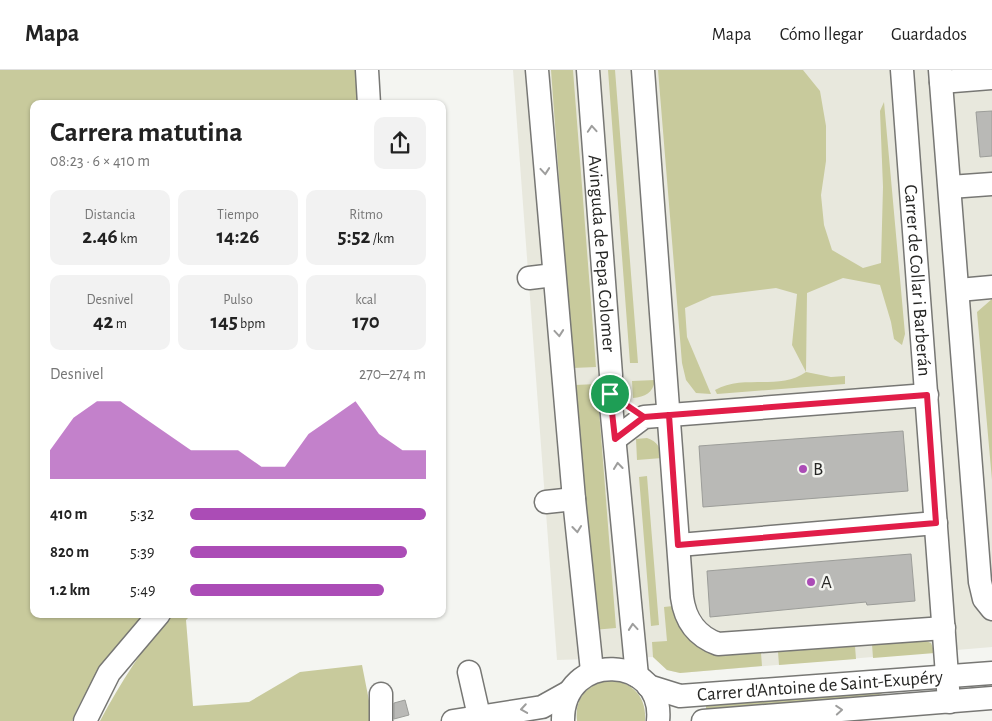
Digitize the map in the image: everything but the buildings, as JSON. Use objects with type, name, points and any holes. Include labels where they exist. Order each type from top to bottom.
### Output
[{"type":"street","points":[[367,70],[369,100]]},
{"type":"street","points":[[537,70],[574,500],[592,672],[578,680],[569,692],[563,708],[563,721]]},
{"type":"street","name":"Avinguda de Pepa Colomer","points":[[588,70],[611,375],[610,394],[643,681],[655,697],[658,721]]},
{"type":"street","points":[[643,70],[678,545],[683,604],[689,623],[704,638],[718,644],[944,628]]},
{"type":"street","name":"Carrer de Collar i Barberán","points":[[902,70],[949,702]]},
{"type":"street","points":[[992,78],[941,76],[959,290],[984,520],[980,582],[984,599],[992,609]]},
{"type":"street","points":[[950,187],[992,184]]},
{"type":"street","points":[[529,278],[554,275]]},
{"type":"street","points":[[959,290],[992,287]]},
{"type":"street","points":[[610,394],[644,417]]},
{"type":"street","points":[[615,439],[644,417],[927,395]]},
{"type":"street","points":[[546,502],[574,500]]},
{"type":"street","points":[[678,545],[936,523]]},
{"type":"street","points":[[85,721],[110,673],[156,618]]},
{"type":"street","name":"Carrer d'Antoine de Saint-Exupéry","points":[[592,672],[603,668],[620,668],[643,681],[680,696],[992,673]]},
{"type":"street","points":[[469,672],[480,716]]},
{"type":"street","points":[[453,721],[542,707],[569,692]]},
{"type":"street","points":[[381,694],[381,721]]},
{"type":"street","name":"Carrer d'Antoine de Saint-Exupéry","points":[[703,721],[992,698]]},
{"type":"shaded area","points":[[513,70],[992,70],[992,647],[680,673],[667,670],[653,657],[557,660]]},
{"type":"green space","points":[[0,70],[358,70],[361,100],[30,100],[30,618],[142,618],[95,678],[72,721],[0,721]]},
{"type":"green space","points":[[551,70],[573,70],[596,367],[573,368]]},
{"type":"green space","points":[[608,70],[615,70],[638,363],[630,363]]},
{"type":"green space","points":[[658,70],[803,70],[820,91],[826,126],[826,161],[821,195],[824,225],[832,250],[863,268],[881,263],[883,187],[880,111],[884,102],[905,334],[902,345],[894,339],[880,285],[843,278],[807,293],[806,372],[792,345],[797,294],[776,288],[712,296],[685,308],[687,337],[711,394],[696,393],[686,380],[682,363]]},
{"type":"green space","points":[[992,299],[992,480],[977,312]]},
{"type":"green space","points":[[806,372],[831,377],[845,376],[845,384],[717,394],[715,390],[737,383],[785,381],[796,378]]},
{"type":"green space","points":[[655,380],[648,394],[633,398],[632,381]]},
{"type":"green space","points":[[597,384],[616,628],[593,630],[575,385]]},
{"type":"green space","points":[[647,438],[658,445],[662,458],[637,460],[636,439]]},
{"type":"green space","points":[[647,476],[659,625],[651,626],[639,477]]},
{"type":"green space","points":[[673,606],[678,623],[695,644],[705,650],[717,653],[761,653],[762,666],[680,673],[667,670],[653,657],[652,642],[667,641],[664,607]]},
{"type":"green space","points":[[169,618],[188,618],[186,620],[193,706],[249,702],[300,672],[362,665],[373,721],[100,721],[116,692],[151,639]]},
{"type":"green space","points":[[923,640],[931,643],[935,653],[873,658],[872,644]]},
{"type":"green space","points":[[855,646],[856,659],[779,665],[778,652]]},
{"type":"green space","points":[[609,680],[625,684],[637,692],[644,705],[645,721],[577,721],[578,705],[584,693],[595,685]]},
{"type":"green space","points":[[889,689],[871,700],[706,712],[706,704]]},
{"type":"place","name":"B","points":[[803,469]]},
{"type":"place","name":"A","points":[[811,582]]},
{"type":"route","points":[[610,394],[615,439],[644,417],[669,415],[678,545],[936,523],[927,395],[713,412],[669,415],[644,417],[610,394]]}]
